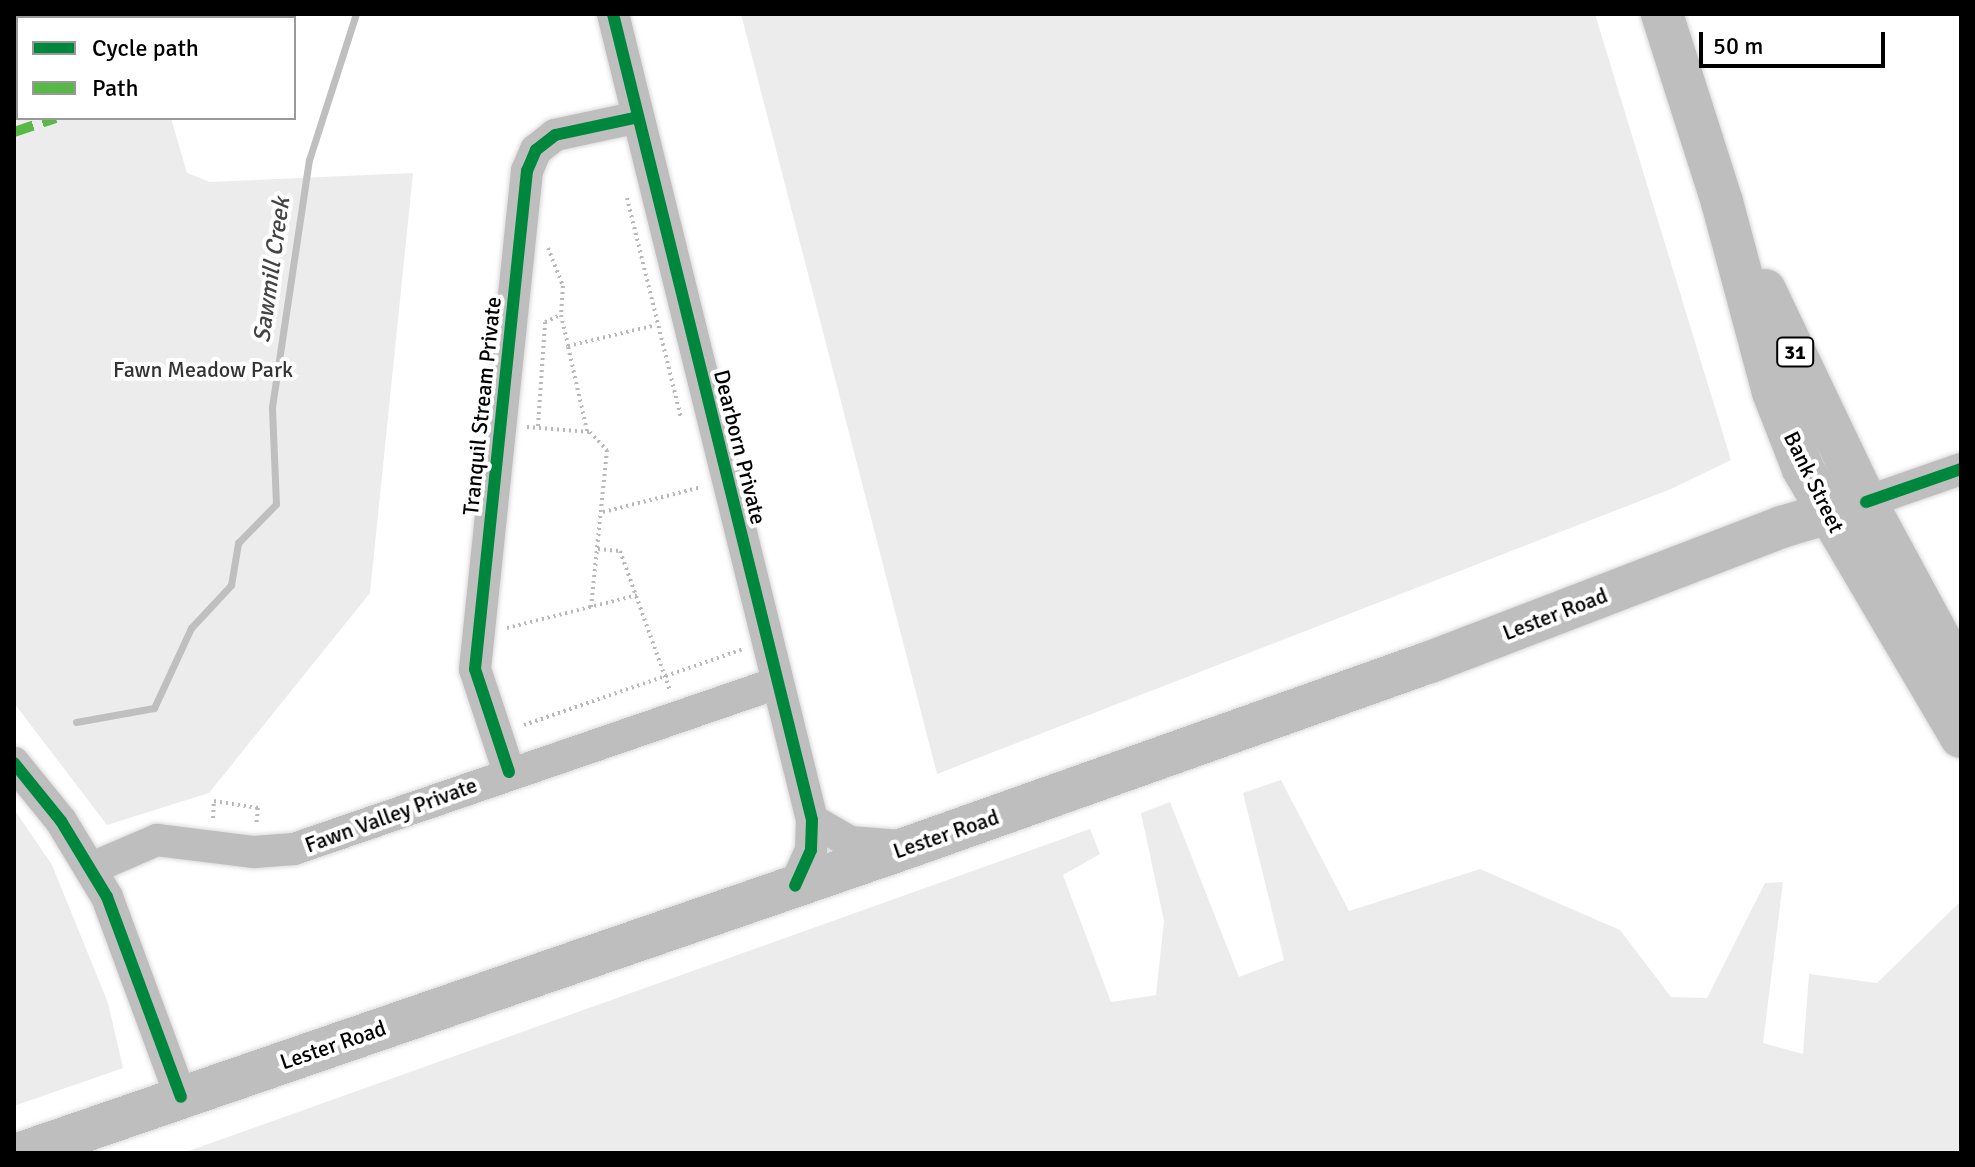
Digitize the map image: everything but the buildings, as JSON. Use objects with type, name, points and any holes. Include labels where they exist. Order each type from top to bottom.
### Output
[{"type":"main road","name":"Bank Street","points":[[1662,14],[1722,202],[1773,392],[1826,513],[1961,737]]},
{"type":"main road","name":"Bank Street","points":[[1722,202],[1866,502],[1961,678]]},
{"type":"main road","name":"Lester Road","points":[[21,1153],[912,846],[1430,662],[1826,513],[1866,502]]},
{"type":"street","name":"Dearborn Private","points":[[613,14],[812,820],[811,850],[795,886]]},
{"type":"street","name":"Tranquil Stream Private","points":[[509,772],[475,684],[527,171],[536,150],[555,135],[638,117]]},
{"type":"street","points":[[1866,502],[1961,469]]},
{"type":"street","name":"Fawn Valley Private","points":[[92,868],[157,840],[254,852],[294,849],[509,772],[777,683]]},
{"type":"street","points":[[14,763],[92,868],[124,930],[181,1097]]},
{"type":"street","points":[[812,820],[850,842],[912,846]]},
{"type":"path","points":[[545,237],[563,286],[561,315],[587,431],[607,450],[591,607]]},
{"type":"path","points":[[538,427],[545,322],[561,315]]},
{"type":"path","points":[[568,346],[687,317]]},
{"type":"path","points":[[501,424],[587,431]]},
{"type":"path","points":[[603,512],[728,482]]},
{"type":"path","points":[[598,549],[620,551],[678,716]]},
{"type":"path","points":[[478,635],[637,595]]},
{"type":"path","points":[[496,740],[511,729],[767,642]]},
{"type":"path","points":[[200,820],[213,821],[214,801],[258,808],[255,828],[266,829]]},
{"type":"green space","name":"Fawn Meadow Park","points":[[14,14],[211,14],[16,16],[16,120],[172,120],[187,173],[210,182],[413,173],[370,593],[209,793],[107,825],[14,703]]},
{"type":"green space","points":[[741,14],[1595,14],[1731,460],[1671,489],[937,774]]},
{"type":"green space","points":[[1281,780],[1349,911],[1480,869],[1620,930],[1671,997],[1707,998],[1765,883],[1783,882],[1763,1043],[1803,1054],[1809,974],[1877,983],[1961,901],[1961,1153],[183,1153],[1090,829],[1100,854],[1063,875],[1111,1002],[1156,995],[1164,921],[1141,813],[1170,802],[1239,977],[1284,960],[1243,793]]},
{"type":"green space","points":[[14,809],[52,865],[108,1003],[123,1068],[14,1106]]},
{"type":"waterway","name":"Sawmill Creek","points":[[76,722],[154,708],[191,628],[231,585],[238,543],[276,504],[272,407],[309,160],[356,14]]},
{"type":"marked path","points":[[14,132],[50,120]]},
{"type":"cycle path","points":[[613,14],[812,820],[811,850],[795,886]]},
{"type":"cycle path","points":[[509,772],[475,669],[527,171],[536,150],[555,135],[638,117]]},
{"type":"cycle path","points":[[1866,502],[1961,469]]},
{"type":"cycle path","points":[[14,763],[61,821],[107,897],[181,1097]]}]
